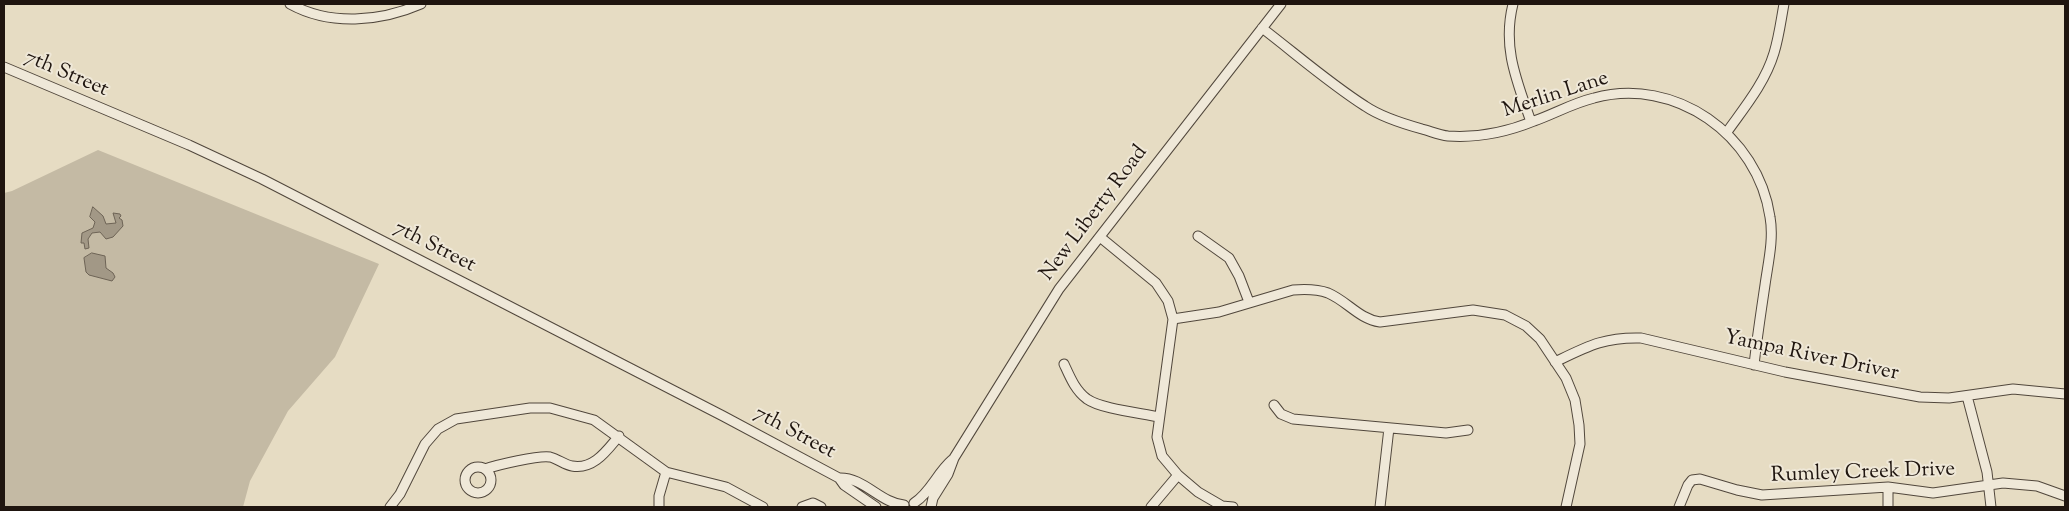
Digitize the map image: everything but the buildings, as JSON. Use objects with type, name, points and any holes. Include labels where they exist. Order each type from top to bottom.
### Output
[{"type":"street","points":[[290,4],[320,15],[352,19],[388,15],[421,4]]},
{"type":"street","name":"New Liberty Road","points":[[931,507],[933,498],[948,474],[954,458],[1059,289],[1281,4]]},
{"type":"street","points":[[1512,4],[1508,34],[1509,49],[1513,68],[1532,122]]},
{"type":"street","points":[[1726,132],[1752,97],[1768,70],[1778,40],[1784,4]]},
{"type":"street","name":"Merlin Lane","points":[[1262,28],[1367,107],[1409,125],[1447,136],[1493,134],[1532,122],[1594,98],[1612,94],[1638,93],[1658,96],[1686,105],[1702,113],[1726,132],[1754,167],[1763,187],[1771,218],[1770,249],[1754,365]]},
{"type":"street","name":"7th Street","points":[[4,67],[224,160],[723,416],[839,478],[849,478],[887,501],[924,507]]},
{"type":"street","points":[[1198,236],[1229,258],[1239,276],[1249,302]]},
{"type":"street","points":[[1100,237],[1156,283],[1168,301],[1173,318],[1157,437],[1162,456],[1178,476],[1198,492],[1222,506],[1233,507]]},
{"type":"street","points":[[1173,318],[1219,312],[1293,290],[1304,289],[1330,294],[1366,318],[1380,322],[1473,310],[1505,315],[1526,326],[1540,339],[1566,378],[1575,400],[1580,444],[1566,507]]},
{"type":"street","name":"Yampa River Driver","points":[[1555,362],[1590,345],[1619,337],[1642,338],[1785,372],[1920,397],[1949,398],[2013,389],[2065,394]]},
{"type":"street","points":[[1064,364],[1072,384],[1088,400],[1111,408],[1159,417]]},
{"type":"street","points":[[1967,396],[1989,484],[1991,507]]},
{"type":"street","points":[[1274,405],[1281,414],[1293,419],[1446,433],[1468,430]]},
{"type":"street","points":[[390,507],[400,494],[425,444],[438,429],[456,419],[530,408],[550,408],[594,420],[619,436],[650,462],[666,472],[726,488],[763,507]]},
{"type":"street","points":[[1380,507],[1389,428]]},
{"type":"street","points":[[485,469],[499,464],[550,457],[572,466],[587,466],[601,457],[619,436]]},
{"type":"street","name":"New Liberty Road","points":[[906,505],[927,492],[941,470],[954,458]]},
{"type":"street","points":[[659,507],[659,496],[666,472]]},
{"type":"street","points":[[1151,507],[1178,476]]},
{"type":"street","name":"7th Street","points":[[839,478],[844,486],[876,507]]},
{"type":"street","name":"Rumley Creek Drive","points":[[1679,507],[1692,480],[1706,479],[1737,490],[1762,495],[1888,487],[1933,493],[1989,484],[2021,483],[2065,496]]},
{"type":"street","points":[[1888,487],[1888,507]]},
{"type":"street","points":[[802,507],[813,503],[821,507]]},
{"type":"shaded area","points":[[98,150],[379,264],[335,357],[288,411],[250,481],[243,507],[4,507],[4,193],[12,191]]},
{"type":"shaded area","points":[[93,207],[103,216],[106,224],[116,223],[113,213],[120,214],[119,218],[122,220],[123,226],[113,237],[106,239],[100,232],[92,233],[88,239],[89,248],[85,249],[84,243],[81,243],[82,233],[93,228],[95,222],[90,217]]},
{"type":"shaded area","points":[[92,253],[105,256],[106,268],[115,277],[112,281],[89,275],[86,272],[84,258]]}]
